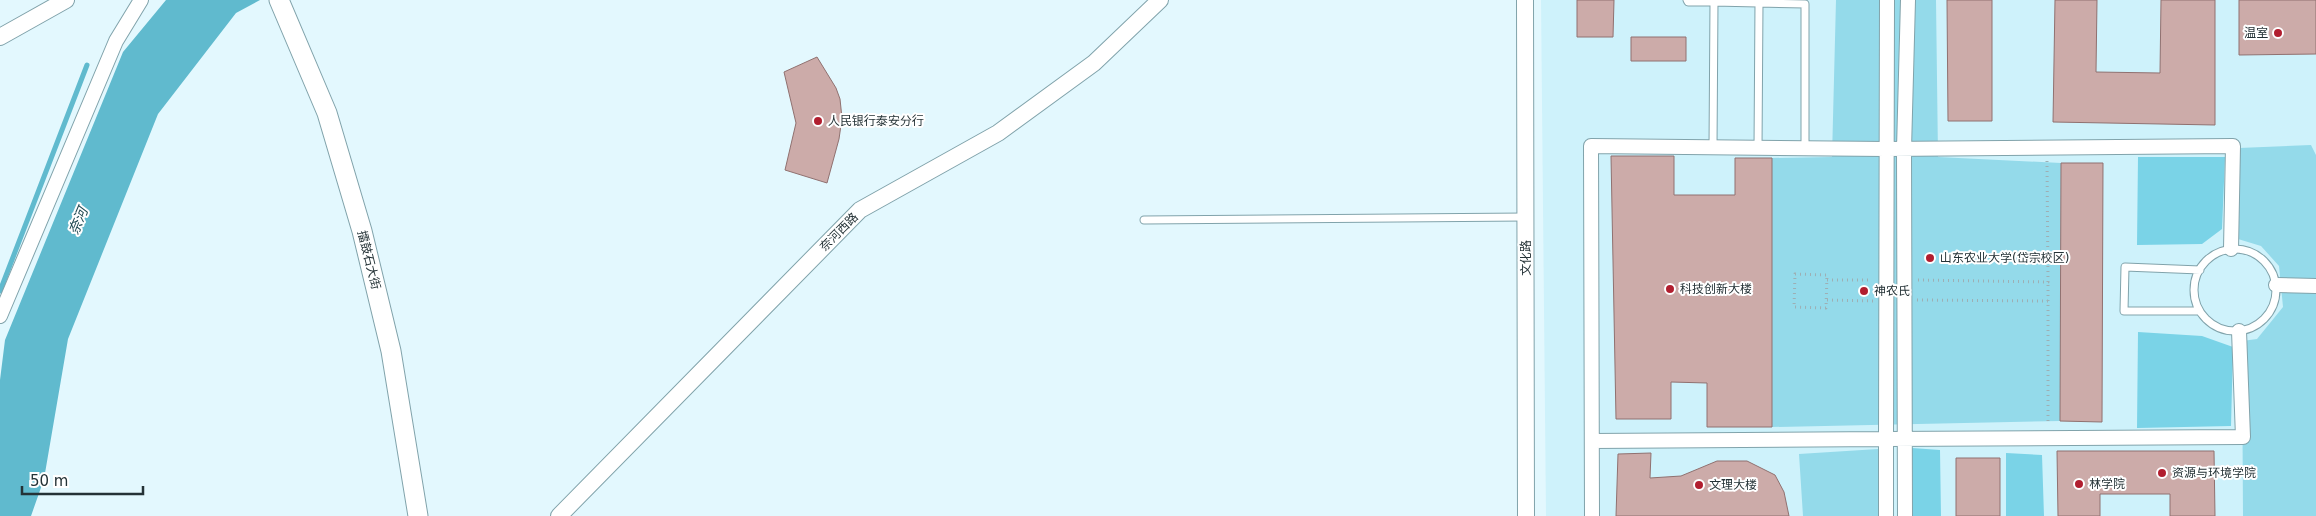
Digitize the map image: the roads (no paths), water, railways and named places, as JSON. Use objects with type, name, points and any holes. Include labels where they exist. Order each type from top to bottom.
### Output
[{"type":"main road","name":"擂鼓石大街","points":[[282,7],[327,113],[362,231],[391,351],[418,516]]},
{"type":"street","points":[[0,37],[66,0]]},
{"type":"street","points":[[0,316],[116,41],[141,0]]},
{"type":"street","name":"奈河西路","points":[[559,516],[860,210],[998,133],[1094,63],[1160,0]]},
{"type":"street","name":"文化路","points":[[1525,0],[1526,516]]},
{"type":"street","points":[[1886,516],[1887,0]]},
{"type":"street","points":[[1905,516],[1904,149],[1908,0]]},
{"type":"street","points":[[1592,516],[1591,146],[1904,149],[2233,146],[2231,249]]},
{"type":"street","points":[[2276,285],[2316,286]]},
{"type":"street","points":[[1592,441],[2243,437],[2239,331]]},
{"type":"lane","points":[[1687,0],[1688,2],[1805,4],[1805,148]]},
{"type":"lane","points":[[1714,2],[1714,147]]},
{"type":"lane","points":[[1758,148],[1759,3]]},
{"type":"lane","points":[[1144,220],[1526,217]]},
{"type":"lane","points":[[2231,249],[2244,250],[2261,258],[2273,273],[2276,285],[2276,298],[2267,316],[2252,328],[2239,331],[2226,330],[2214,325],[2199,311],[2195,294],[2195,281],[2200,270],[2218,252],[2231,249]]},
{"type":"lane","points":[[2199,311],[2124,311],[2125,267],[2200,270]]},
{"type":"water","name":"奈河","points":[[166,0],[260,0],[236,13],[158,114],[68,339],[44,479],[31,516],[0,516],[0,380],[5,340],[123,52]]},
{"type":"waterway","points":[[0,291],[87,65]]},
{"type":"place","name":"温室","points":[[2278,33]]},
{"type":"place","name":"人民银行泰安分行","points":[[818,121]]},
{"type":"place","name":"山东农业大学(岱宗校区)","points":[[1930,258]]},
{"type":"place","name":"科技创新大楼","points":[[1670,289]]},
{"type":"place","name":"神农氏","points":[[1864,291]]},
{"type":"place","name":"资源与环境学院","points":[[2162,473]]},
{"type":"place","name":"林学院","points":[[2079,484]]},
{"type":"place","name":"文理大楼","points":[[1699,485]]}]
